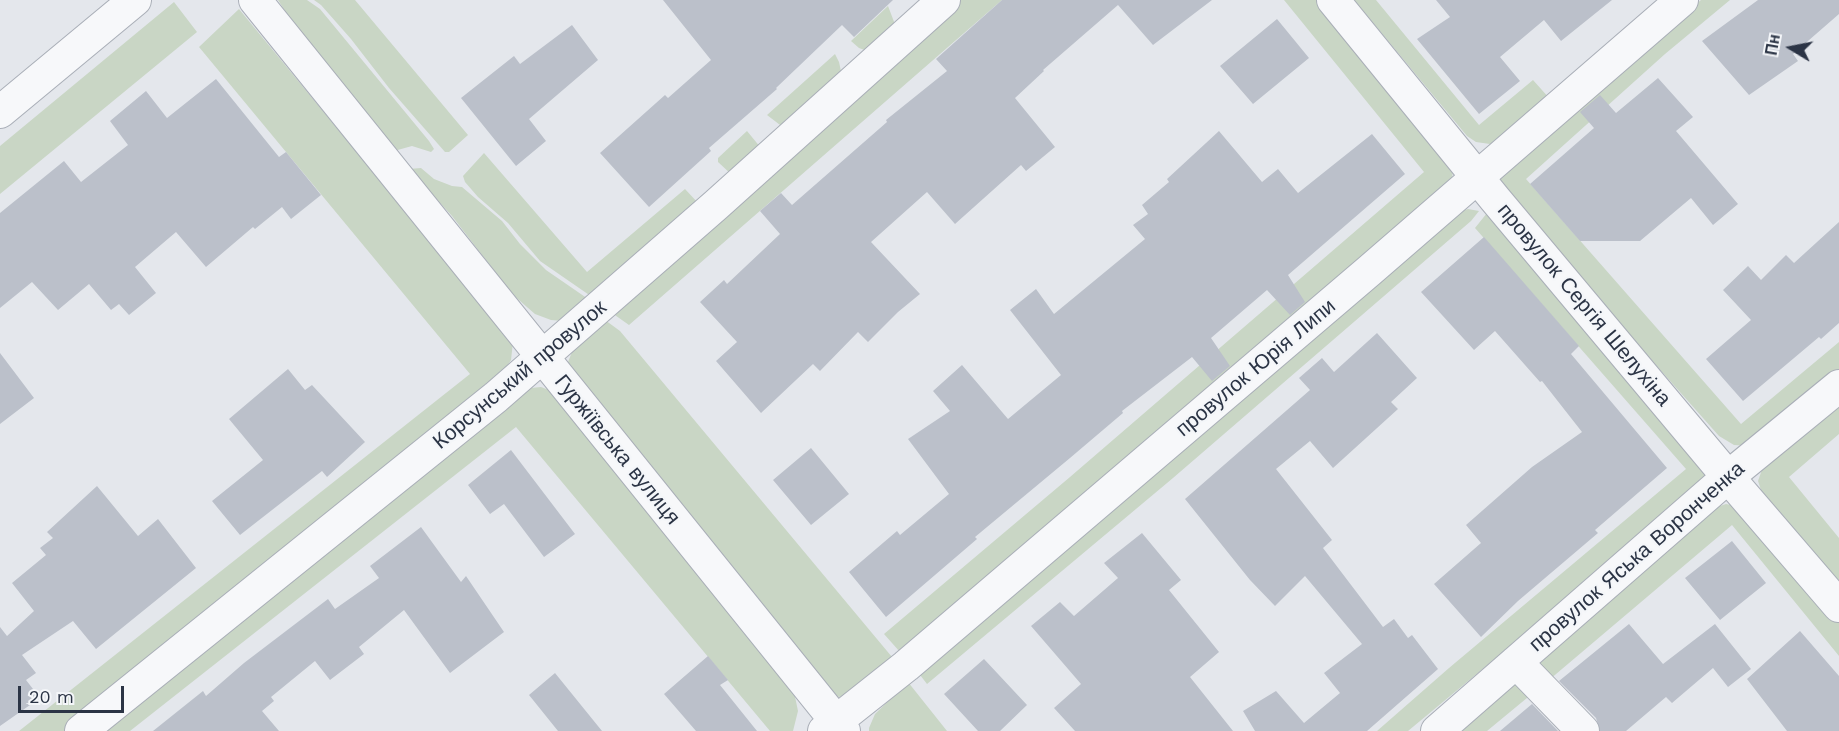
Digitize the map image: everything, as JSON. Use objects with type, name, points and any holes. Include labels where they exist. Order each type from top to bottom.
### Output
[{"type":"street","points":[[0,112],[135,0]]},
{"type":"street","name":"Гуржіївська вулиця","points":[[255,0],[543,357],[835,728]]},
{"type":"street","name":"Корсунський провулок","points":[[81,731],[496,397],[944,0]]},
{"type":"street","name":"провулок Сергія Шелухіна","points":[[1333,0],[1477,177],[1839,606]]},
{"type":"street","name":"провулок Юрія Липи","points":[[835,728],[1682,0]]},
{"type":"street","name":"провулок Яська Воронченка","points":[[1437,731],[1728,477],[1839,386]]},
{"type":"street","points":[[1516,662],[1583,731]]},
{"type":"green space","points":[[278,0],[307,0],[320,9],[434,149],[431,152],[412,146],[394,151],[294,25]]},
{"type":"green space","points":[[314,0],[355,0],[468,135],[449,152],[445,152],[389,88],[351,39]]},
{"type":"green space","points":[[959,0],[1002,0],[629,325],[612,313]]},
{"type":"green space","points":[[1284,0],[1320,0],[1454,168],[1450,186],[900,652],[884,634],[1424,172]]},
{"type":"green space","points":[[1354,0],[1376,0],[1479,125],[1533,80],[1550,99],[1503,140],[1490,144],[1476,142],[1467,136]]},
{"type":"green space","points":[[1701,0],[1730,0],[1665,54],[1526,179],[1741,424],[1839,342],[1839,372],[1750,446],[1734,445],[1719,436],[1503,193],[1499,184],[1502,169]]},
{"type":"green space","points":[[174,2],[197,32],[0,194],[0,146]]},
{"type":"green space","points":[[888,6],[896,27],[870,52],[859,48],[851,41]]},
{"type":"green space","points":[[239,9],[513,342],[511,360],[501,376],[262,574],[64,731],[19,731],[470,374],[199,47]]},
{"type":"green space","points":[[835,54],[842,76],[784,128],[767,115]]},
{"type":"green space","points":[[747,131],[761,148],[732,175],[718,162],[718,158]]},
{"type":"green space","points":[[484,153],[587,272],[685,189],[699,204],[595,299],[540,261],[508,223],[478,197],[465,182],[463,176]]},
{"type":"green space","points":[[421,168],[434,179],[462,187],[502,221],[520,244],[546,270],[591,301],[563,321],[551,320],[535,314],[512,294],[452,216],[409,169]]},
{"type":"green space","points":[[1468,209],[1479,211],[1471,221],[1173,478],[927,684],[917,671],[1456,213]]},
{"type":"green space","points":[[1487,213],[1706,474],[1703,486],[1408,731],[1377,731],[1686,469],[1475,228]]},
{"type":"green space","points":[[605,320],[620,331],[892,657],[848,695],[839,697],[828,692],[569,371],[568,362],[572,352]]},
{"type":"green space","points":[[541,387],[549,390],[793,687],[798,711],[793,731],[770,731],[516,427],[130,731],[98,731],[531,388]]},
{"type":"green space","points":[[1839,401],[1839,434],[1789,477],[1839,538],[1839,583],[1762,493],[1758,481],[1765,461]]},
{"type":"green space","points":[[1726,504],[1745,508],[1839,619],[1839,656],[1732,525],[1549,680],[1540,669],[1539,658],[1711,509]]},
{"type":"green space","points":[[1516,679],[1533,693],[1487,731],[1455,731]]},
{"type":"green space","points":[[908,682],[947,731],[869,731],[875,714]]},
{"type":"building","points":[[663,0],[893,0],[854,37],[842,25],[777,89],[709,148],[711,151],[649,207],[600,153],[665,95],[668,98],[711,60]]},
{"type":"building","points":[[1002,0],[1212,0],[1153,45],[1118,5],[1043,70],[1015,98],[1055,147],[1026,171],[1021,165],[955,224],[927,192],[871,242],[920,294],[868,342],[858,332],[820,371],[813,364],[761,413],[716,361],[737,342],[700,302],[724,280],[727,284],[780,234],[760,211],[781,193],[792,205],[887,122],[886,120],[947,71],[936,59]]},
{"type":"building","points":[[1436,0],[1612,0],[1561,41],[1544,20],[1500,57],[1520,81],[1479,114],[1417,39],[1450,17]]},
{"type":"building","points":[[1758,0],[1839,0],[1839,14],[1793,54],[1798,61],[1749,95],[1702,41]]},
{"type":"building","points":[[1277,19],[1309,58],[1253,104],[1220,66]]},
{"type":"building","points":[[572,25],[598,60],[529,119],[546,141],[516,166],[461,98],[514,56],[520,64]]},
{"type":"building","points":[[1658,78],[1693,117],[1676,131],[1738,204],[1713,225],[1691,198],[1640,241],[1580,241],[1530,184],[1594,128],[1580,112],[1600,95],[1616,113]]},
{"type":"building","points":[[216,79],[279,157],[286,152],[321,195],[291,219],[282,207],[255,229],[253,227],[206,267],[176,232],[135,267],[156,293],[129,315],[119,304],[111,310],[89,284],[58,310],[32,282],[0,308],[0,213],[64,161],[81,182],[128,145],[110,121],[146,91],[167,118]]},
{"type":"building","points":[[1219,131],[1262,182],[1278,169],[1298,193],[1372,134],[1405,174],[1288,275],[1305,302],[1290,315],[1267,290],[1211,338],[1230,366],[1212,381],[1192,357],[1122,411],[1123,413],[975,537],[977,539],[886,617],[849,572],[897,531],[900,535],[949,494],[908,439],[950,411],[933,391],[962,365],[1008,419],[1061,375],[1010,310],[1036,289],[1054,314],[1145,239],[1133,225],[1148,214],[1142,205],[1169,182],[1167,179]]},
{"type":"building","points":[[1839,222],[1839,323],[1743,401],[1706,359],[1751,320],[1723,290],[1748,266],[1761,280],[1786,255],[1794,263]]},
{"type":"building","points":[[1484,237],[1579,346],[1571,354],[1667,468],[1595,530],[1598,533],[1518,601],[1481,637],[1434,584],[1481,543],[1466,525],[1532,467],[1582,432],[1542,381],[1540,382],[1495,331],[1474,350],[1421,292]]},
{"type":"building","points":[[1377,333],[1417,378],[1391,402],[1398,409],[1333,468],[1310,441],[1276,469],[1332,540],[1323,548],[1383,627],[1394,619],[1408,638],[1412,635],[1438,669],[1367,731],[1255,731],[1243,711],[1276,691],[1304,723],[1340,693],[1324,673],[1362,644],[1305,576],[1275,606],[1250,580],[1185,499],[1310,390],[1299,378],[1322,358],[1334,372]]},
{"type":"building","points":[[0,353],[34,398],[0,424]]},
{"type":"building","points":[[288,369],[305,390],[312,385],[365,442],[327,477],[322,471],[240,535],[212,501],[263,460],[229,419]]},
{"type":"building","points":[[811,448],[849,494],[811,525],[773,480]]},
{"type":"building","points":[[511,450],[575,534],[544,557],[504,504],[490,514],[468,485]]},
{"type":"building","points":[[97,486],[138,536],[158,519],[196,568],[96,649],[73,621],[22,655],[36,673],[26,680],[40,698],[0,726],[0,627],[7,636],[34,611],[12,583],[46,555],[40,548],[53,538],[47,532]]},
{"type":"building","points":[[421,527],[461,582],[466,576],[504,632],[450,673],[404,610],[359,647],[364,654],[330,680],[315,661],[271,697],[274,701],[262,711],[279,731],[153,731],[203,691],[206,696],[244,663],[328,599],[335,609],[379,578],[370,566]]},
{"type":"building","points":[[1142,533],[1181,580],[1169,590],[1219,652],[1190,677],[1233,731],[1075,731],[1054,708],[1081,684],[1031,626],[1060,602],[1074,616],[1118,578],[1104,563]]},
{"type":"building","points":[[1732,541],[1766,583],[1720,620],[1685,578]]},
{"type":"building","points":[[1629,624],[1663,664],[1715,624],[1751,669],[1728,687],[1713,668],[1672,703],[1666,697],[1626,731],[1600,731],[1596,718],[1559,681]]},
{"type":"building","points":[[1800,631],[1839,676],[1839,731],[1787,731],[1747,679]]},
{"type":"building","points":[[708,656],[728,680],[720,685],[757,731],[696,731],[664,694]]},
{"type":"building","points":[[984,659],[1027,705],[1000,731],[978,731],[944,694]]},
{"type":"building","points":[[555,673],[602,731],[558,731],[529,695]]},
{"type":"building","points":[[1532,704],[1558,731],[1500,731]]}]
